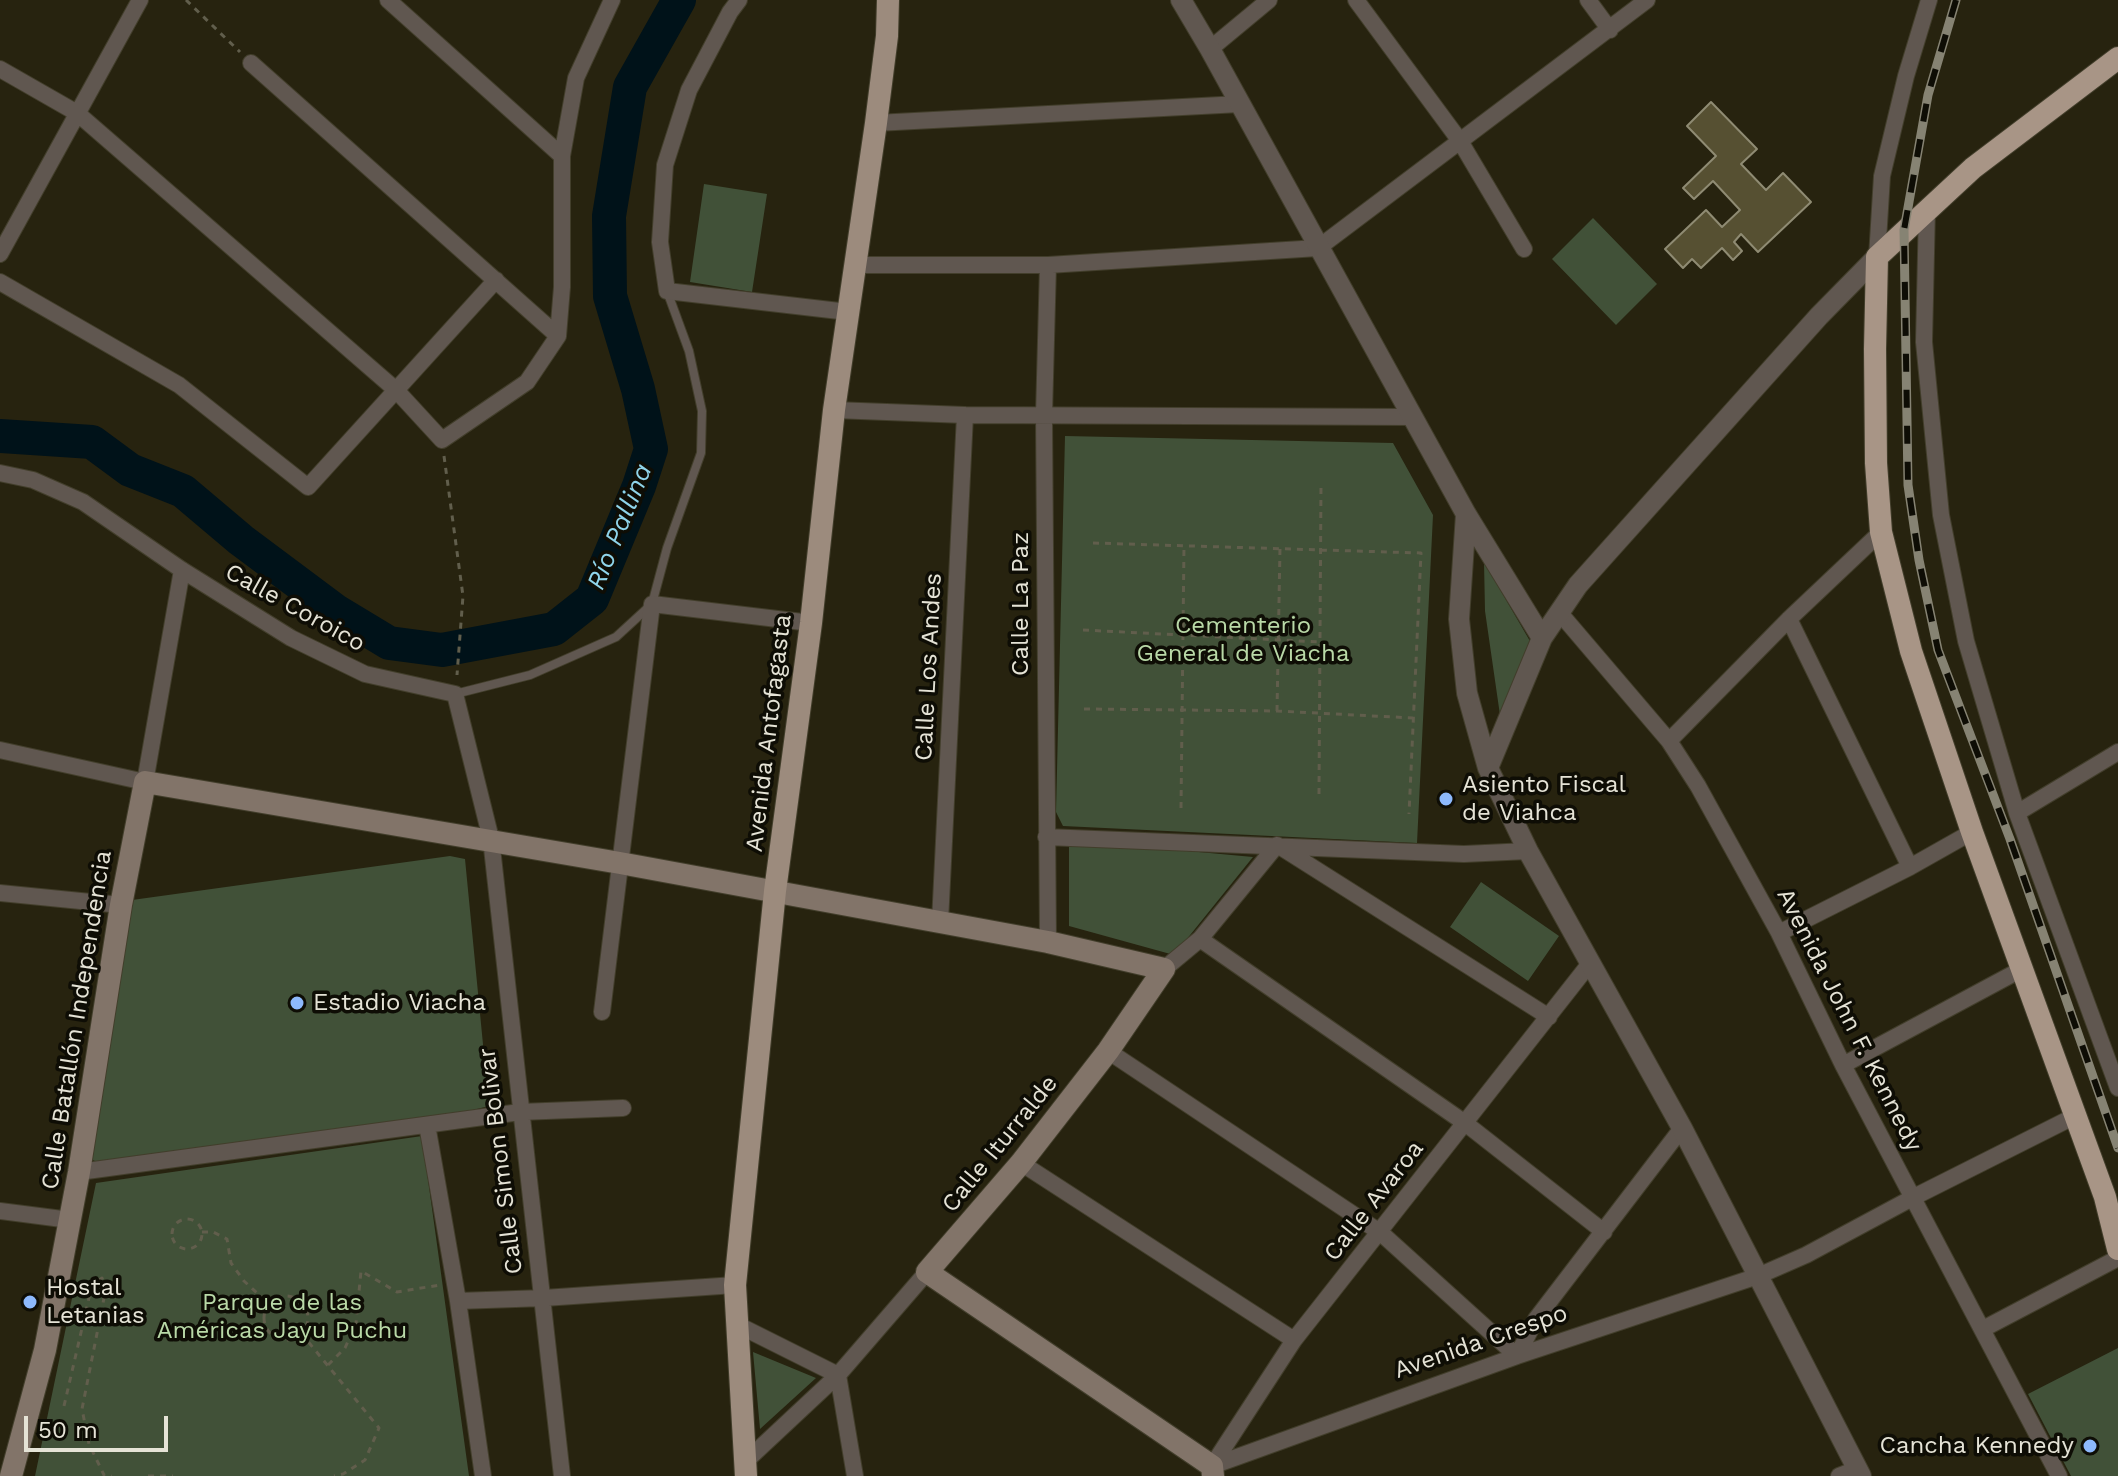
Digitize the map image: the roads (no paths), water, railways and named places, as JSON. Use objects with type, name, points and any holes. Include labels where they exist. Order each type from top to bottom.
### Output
[{"type":"highway","points":[[2118,58],[1973,168],[1877,257],[1876,463],[1881,532],[1911,651],[1972,832],[2077,1115],[2105,1197],[2118,1249]]},
{"type":"main road","name":"Avenida Antofagasta","points":[[746,1468],[735,1285],[775,891],[811,623],[834,410],[876,123],[887,36],[888,0]]},
{"type":"main road","points":[[145,782],[491,839],[775,891],[1048,942],[1164,969]]},
{"type":"main road","name":"Calle Batallón Independencia","points":[[11,1476],[45,1350],[79,1172],[121,905],[145,782]]},
{"type":"main road","name":"Calle Iturralde","points":[[927,1272],[1021,1163],[1108,1051],[1164,969]]},
{"type":"main road","points":[[927,1272],[1211,1473]]},
{"type":"street","points":[[0,254],[5,231],[77,113],[140,0]]},
{"type":"street","points":[[388,0],[562,156]]},
{"type":"street","points":[[0,69],[77,113],[396,390],[442,440],[527,382],[558,336],[562,287],[562,156],[576,78],[612,0]]},
{"type":"street","points":[[739,0],[689,90],[665,165],[660,242],[667,291],[848,312]]},
{"type":"street","points":[[1181,0],[1466,514],[1542,638]]},
{"type":"street","points":[[1210,49],[1269,0]]},
{"type":"street","points":[[1356,0],[1460,141],[1524,249]]},
{"type":"street","points":[[1588,0],[1610,30]]},
{"type":"street","points":[[854,265],[1048,265],[1318,248],[1647,0]]},
{"type":"street","points":[[1488,768],[1542,638],[1578,585],[1809,327],[1877,257],[1882,176],[1906,76],[1929,0]]},
{"type":"street","points":[[251,63],[558,336]]},
{"type":"street","points":[[876,123],[1240,104]]},
{"type":"street","points":[[1927,209],[1924,342],[1941,515],[1966,641],[2017,813],[2118,1088]]},
{"type":"street","name":"Calle La Paz","points":[[1048,265],[1044,415],[1048,942]]},
{"type":"street","points":[[0,282],[179,385],[308,487],[496,280]]},
{"type":"street","points":[[834,410],[965,415],[1414,417]]},
{"type":"street","name":"Calle Los Andes","points":[[940,922],[965,415]]},
{"type":"street","name":"Calle Coroico","points":[[0,473],[33,480],[83,502],[182,570],[291,638],[365,674],[455,694]]},
{"type":"street","points":[[1466,514],[1459,619],[1467,693],[1488,768],[1528,851],[1682,1128],[1758,1276],[1852,1474]]},
{"type":"street","points":[[1669,741],[1789,619],[1881,532]]},
{"type":"street","name":"Calle Batallón Independencia","points":[[145,782],[182,570]]},
{"type":"street","points":[[602,1012],[652,604],[811,623]]},
{"type":"street","name":"Avenida John F. Kennedy","points":[[1559,612],[1669,741],[1698,786],[1779,933],[1843,1065],[2059,1476]]},
{"type":"street","points":[[1789,619],[1910,867]]},
{"type":"street","name":"Calle Simon Bolivar","points":[[455,694],[491,839],[562,1476]]},
{"type":"street","points":[[0,750],[145,782]]},
{"type":"street","points":[[2017,813],[2118,752]]},
{"type":"street","points":[[1779,933],[1972,832]]},
{"type":"street","points":[[1046,837],[1464,854],[1528,851]]},
{"type":"street","points":[[1277,845],[1549,1017]]},
{"type":"street","name":"Calle Iturralde","points":[[1164,969],[1200,939],[1277,845]]},
{"type":"street","points":[[0,893],[121,905]]},
{"type":"street","points":[[1200,939],[1465,1123],[1604,1232]]},
{"type":"street","name":"Calle Avaroa","points":[[1211,1473],[1294,1340],[1591,962]]},
{"type":"street","points":[[1843,1065],[2022,969]]},
{"type":"street","points":[[1108,1051],[1381,1233],[1517,1356],[1536,1319],[1682,1128]]},
{"type":"street","points":[[79,1172],[520,1112],[623,1108]]},
{"type":"street","name":"Avenida Crespo","points":[[1211,1473],[1517,1356],[1758,1276],[1806,1255],[2077,1115]]},
{"type":"street","points":[[427,1125],[458,1301],[483,1476]]},
{"type":"street","points":[[1021,1163],[1294,1340]]},
{"type":"street","points":[[0,1211],[70,1220]]},
{"type":"street","points":[[1983,1329],[2118,1258]]},
{"type":"street","name":"Calle Iturralde","points":[[746,1468],[838,1375],[927,1272]]},
{"type":"street","points":[[458,1301],[735,1285]]},
{"type":"street","points":[[738,1325],[838,1375],[855,1476]]},
{"type":"lane","points":[[652,604],[667,548],[701,453],[702,411],[689,351],[667,291]]},
{"type":"lane","name":"Calle Coroico","points":[[455,694],[530,675],[616,637],[652,604]]},
{"type":"waterway","name":"Río Pallina","points":[[0,436],[92,442],[130,470],[183,491],[241,540],[336,611],[389,643],[442,650],[554,629],[592,599],[651,449],[638,389],[610,296],[609,216],[630,87],[679,0]]},
{"type":"railway","points":[[1956,0],[1928,95],[1904,230],[1908,485],[1919,560],[1938,650],[2010,839],[2118,1148]]},
{"type":"place","name":"Asiento Fiscal de Viahca","points":[[1446,799]]},
{"type":"place","name":"Estadio Viacha","points":[[297,1003]]},
{"type":"place","name":"Hostal Letanias","points":[[30,1302]]},
{"type":"place","name":"Cancha Kennedy","points":[[2090,1446]]},
{"type":"park label","name":"Cementerio General de Viacha","points":[[1243,640]]},
{"type":"park label","name":"Parque de las Américas Jayu Puchu","points":[[282,1317]]}]
